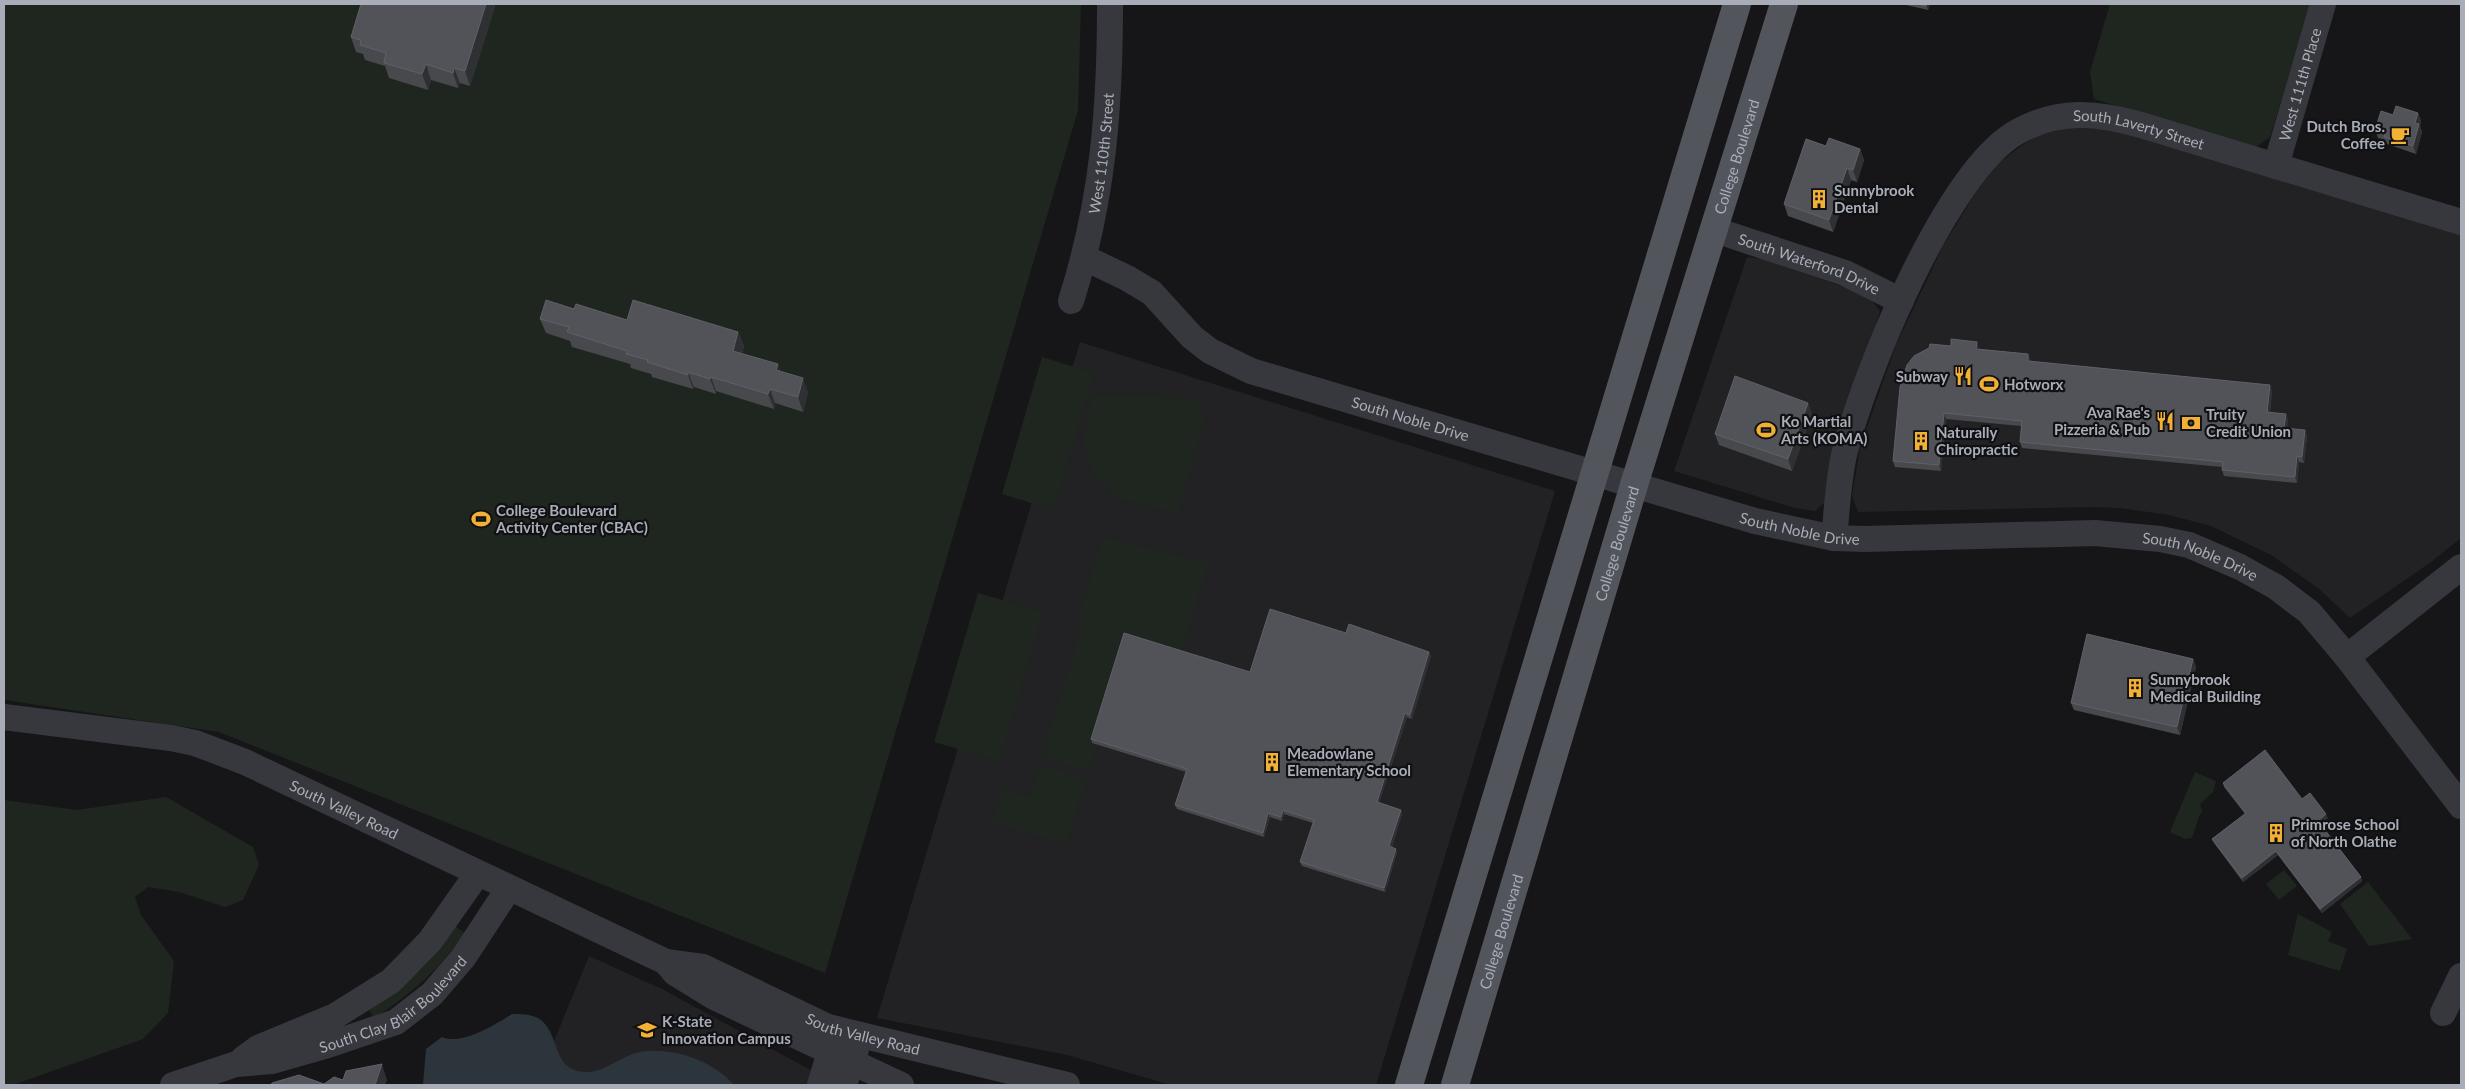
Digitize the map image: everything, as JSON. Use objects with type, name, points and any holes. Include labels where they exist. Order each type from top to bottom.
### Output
[{"type":"main road","points":[[1409,1085],[1737,4]]},
{"type":"main road","name":"College Boulevard","points":[[1455,1085],[1634,484],[1715,230],[1784,4]]},
{"type":"street","name":"West 110th Street","points":[[1071,301],[1085,258],[1107,132],[1110,76],[1110,4]]},
{"type":"street","name":"West 111th Place","points":[[2276,166],[2323,4]]},
{"type":"street","name":"South Laverty Street","points":[[1834,538],[1844,454],[1873,366],[1901,301],[1938,228],[1978,168],[2002,142],[2037,123],[2081,114],[2095,114],[2135,123],[2461,222]]},
{"type":"street","name":"South Waterford Drive","points":[[1715,230],[1845,272],[1901,301]]},
{"type":"street","name":"South Noble Drive","points":[[1085,258],[1127,278],[1152,293],[1192,337],[1210,351],[1230,362],[1308,389],[1756,521],[1834,538],[1865,540],[2095,533],[2160,539],[2189,545],[2240,567],[2276,587],[2309,612],[2348,657],[2461,806]]},
{"type":"street","points":[[2348,657],[2461,568]]},
{"type":"street","name":"South Valley Road","points":[[4,717],[171,738],[195,744],[244,762],[666,962],[703,967],[901,1085]]},
{"type":"street","name":"South Clay Blair Boulevard","points":[[236,1064],[258,1048],[335,1016],[391,981],[430,942],[478,873]]},
{"type":"street","name":"South Clay Blair Boulevard","points":[[172,1085],[236,1064],[272,1061],[328,1046],[396,1022],[432,994],[456,965],[509,888]]},
{"type":"street","points":[[2443,1013],[2461,976]]},
{"type":"street","points":[[820,1085],[845,1053]]},
{"type":"street","name":"South Valley Road","points":[[845,1053],[1067,1085]]},
{"type":"shaded area","name":"College Boulevard Activity Center (CBAC)","points":[[4,4],[1081,4],[1078,110],[825,973],[219,732],[4,700]]},
{"type":"shaded area","points":[[2110,4],[2311,4],[2270,137],[2255,148],[2094,99],[2090,72]]},
{"type":"shaded area","points":[[2072,127],[2113,129],[2461,234],[2461,538],[2431,562],[2350,618],[2318,588],[2271,555],[2211,526],[2169,515],[2120,508],[2093,507],[1858,512],[1852,496],[1860,447],[1896,345],[1943,246],[1976,192],[1996,165],[2028,141],[2041,135]]},
{"type":"shaded area","points":[[1747,257],[1763,259],[1847,288],[1872,301],[1880,311],[1825,502],[1815,511],[1795,508],[1674,471]]},
{"type":"shaded area","points":[[1080,342],[1555,491],[1376,1085],[1171,1085],[1067,1055],[877,1018]]},
{"type":"shaded area","points":[[1042,357],[1094,373],[1054,510],[1002,494]]},
{"type":"shaded area","points":[[1093,395],[1195,398],[1205,414],[1179,514],[1115,498],[1094,476],[1083,440]]},
{"type":"shaded area","points":[[1104,537],[1209,563],[1180,654],[1126,637],[1092,744],[1096,746],[1088,772],[1042,757],[1080,633],[1081,608]]},
{"type":"shaded area","points":[[978,593],[1043,612],[999,761],[934,742]]},
{"type":"shaded area","points":[[1040,764],[1086,779],[1066,845],[993,822],[1004,789],[1030,797]]},
{"type":"shaded area","points":[[2195,772],[2216,781],[2213,792],[2200,804],[2202,811],[2193,835],[2191,838],[2185,839],[2170,832]]},
{"type":"shaded area","points":[[166,797],[253,847],[259,865],[243,900],[225,907],[179,892],[148,887],[135,897],[141,915],[174,961],[168,1013],[143,1039],[13,1085],[4,1085],[4,800],[77,810]]},
{"type":"shaded area","points":[[2284,870],[2297,886],[2279,900],[2266,884]]},
{"type":"shaded area","points":[[2368,882],[2412,939],[2369,946],[2340,904]]},
{"type":"shaded area","points":[[2298,914],[2332,932],[2328,941],[2347,949],[2340,971],[2288,955]]},
{"type":"shaded area","points":[[455,926],[465,933],[446,958],[400,1000],[374,1018],[367,1007]]},
{"type":"shaded area","name":"K-State Innovation Campus","points":[[589,956],[664,990],[838,1085],[536,1085]]},
{"type":"shaded area","points":[[512,1014],[524,1014],[542,1021],[548,1028],[562,1060],[567,1066],[575,1070],[592,1072],[636,1053],[662,1051],[676,1053],[702,1062],[714,1068],[734,1085],[423,1085],[426,1049],[442,1037],[459,1039],[469,1036],[488,1028]]},
{"type":"building","points":[[361,4],[486,4],[465,71],[454,68],[453,73],[426,64],[422,74],[384,63],[386,53],[360,45],[361,40],[351,37]]},
{"type":"building","name":"Dutch Bros. Coffee","points":[[2396,106],[2418,113],[2415,123],[2419,124],[2413,146],[2384,137],[2385,133],[2375,130],[2381,111],[2393,115]]},
{"type":"building","name":"Sunnybrook Dental","points":[[1829,138],[1860,149],[1853,170],[1847,168],[1829,220],[1784,204],[1806,139],[1826,146]]},
{"type":"building","points":[[546,300],[574,309],[576,304],[627,320],[633,300],[738,332],[733,351],[778,364],[776,370],[803,378],[798,397],[770,389],[768,394],[688,372],[688,375],[626,354],[627,351],[567,332],[569,327],[540,319]]},
{"type":"building","points":[[1951,339],[1977,342],[1976,349],[2028,354],[2028,361],[2270,385],[2267,412],[2286,414],[2284,428],[2305,430],[2302,457],[2297,456],[2295,477],[2222,470],[2223,462],[2020,442],[2022,421],[1944,413],[1939,465],[1893,461],[1900,387],[1907,365],[1914,356],[1929,348],[1930,344],[1951,346]]},
{"type":"building","name":"Ko Martial Arts (KOMA)","points":[[1735,376],[1808,403],[1788,459],[1715,434]]},
{"type":"building","name":"Meadowlane Elementary School","points":[[1270,609],[1346,633],[1349,624],[1429,652],[1410,715],[1405,713],[1377,802],[1401,810],[1389,846],[1396,849],[1384,888],[1300,862],[1314,820],[1283,810],[1281,817],[1268,813],[1263,833],[1175,805],[1187,769],[1091,739],[1124,633],[1250,672]]},
{"type":"building","name":"Sunnybrook Medical Building","points":[[2087,634],[2193,659],[2177,727],[2071,703]]},
{"type":"building","name":"Primrose School of North Olathe","points":[[2265,750],[2302,799],[2310,793],[2326,814],[2318,821],[2361,877],[2320,909],[2276,851],[2242,878],[2212,839],[2246,813],[2223,783]]},
{"type":"building","points":[[382,1064],[375,1085],[271,1085],[272,1083],[299,1075],[324,1084],[334,1077],[343,1080],[346,1071]]},
{"type":"place","name":"Dutch Bros. Coffee","points":[[2400,135]]},
{"type":"place","name":"Sunnybrook Dental","points":[[1819,199]]},
{"type":"place","name":"Subway","points":[[1963,376]]},
{"type":"place","name":"Hotworx","points":[[1989,384]]},
{"type":"place","name":"Ava Rae's Pizzeria & Pub","points":[[2165,421]]},
{"type":"place","name":"Truity Credit Union","points":[[2191,423]]},
{"type":"place","name":"Ko Martial Arts (KOMA)","points":[[1766,430]]},
{"type":"place","name":"Naturally Chiropractic","points":[[1921,441]]},
{"type":"place","name":"College Boulevard Activity Center (CBAC)","points":[[481,519]]},
{"type":"place","name":"Sunnybrook Medical Building","points":[[2135,688]]},
{"type":"place","name":"Meadowlane Elementary School","points":[[1272,762]]},
{"type":"place","name":"Primrose School of North Olathe","points":[[2276,833]]},
{"type":"place","name":"K-State Innovation Campus","points":[[647,1030]]}]
